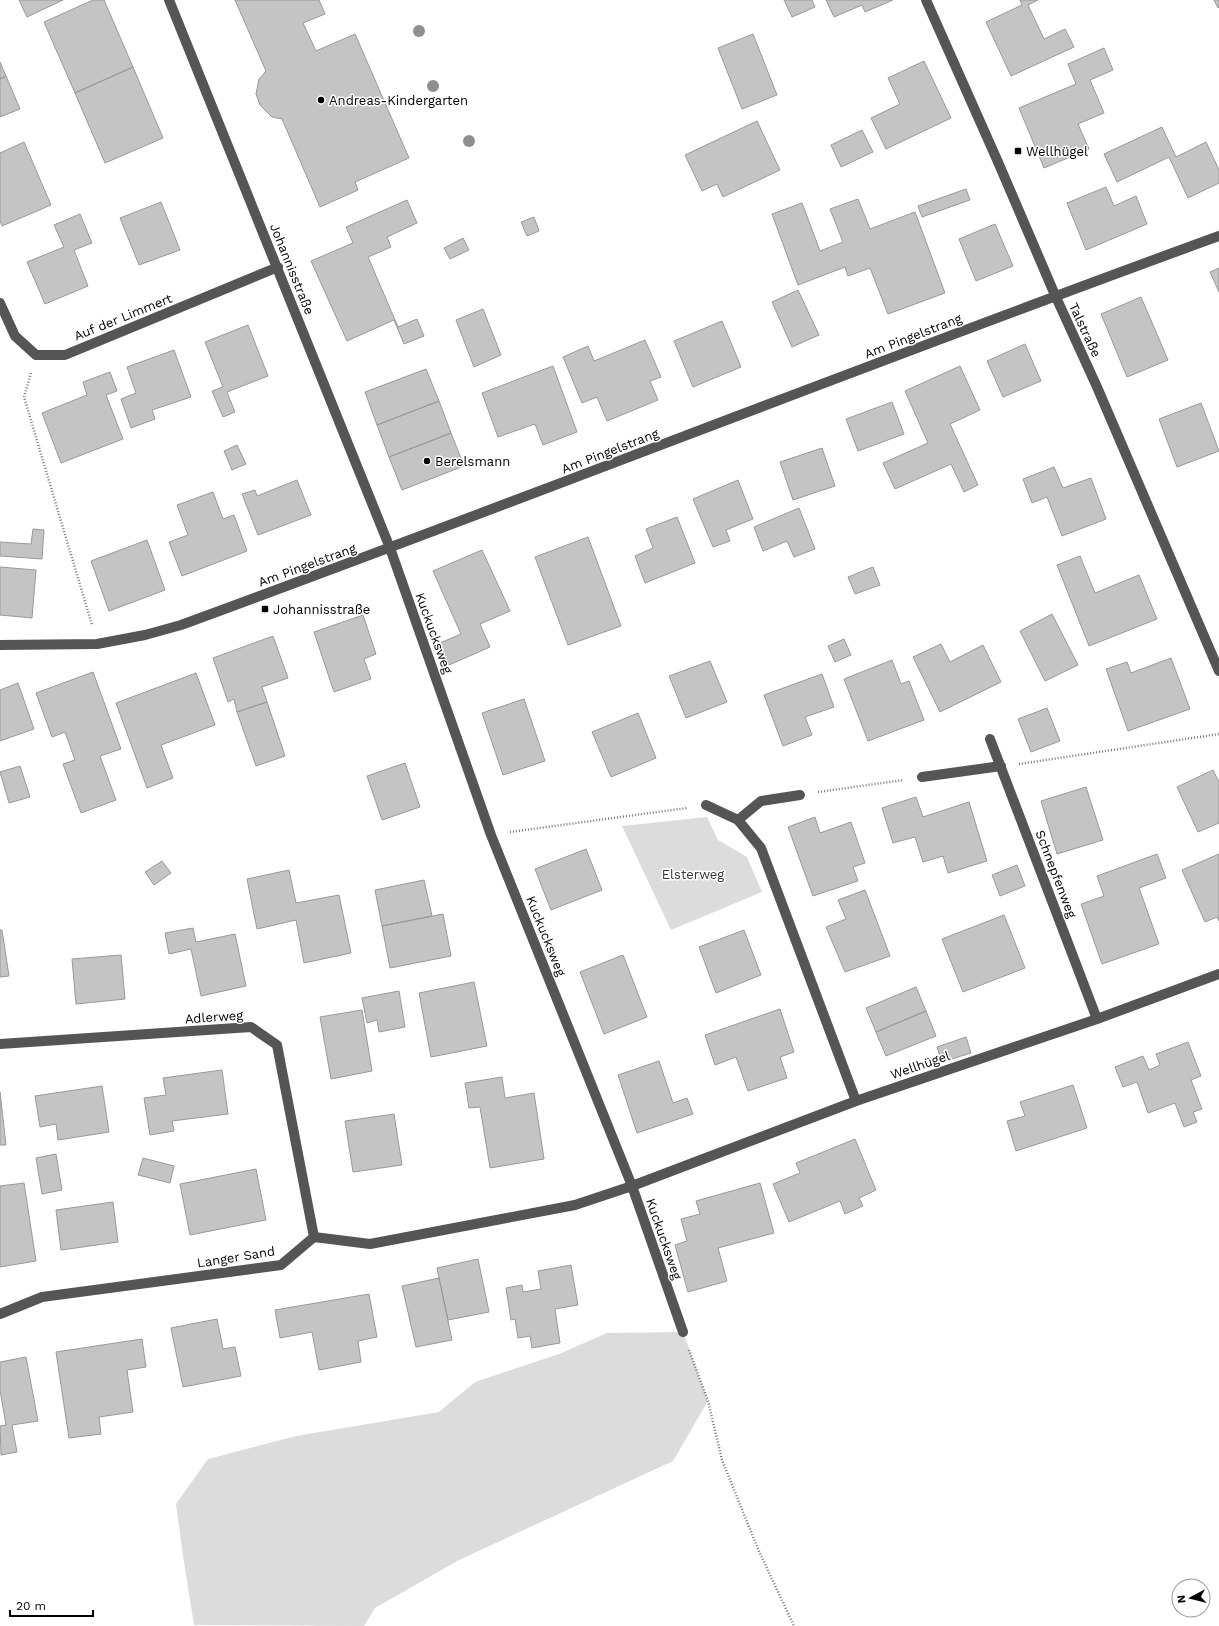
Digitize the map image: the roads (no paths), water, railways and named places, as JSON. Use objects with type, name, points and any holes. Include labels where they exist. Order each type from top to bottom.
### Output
[{"type":"street","name":"Johannisstraße","points":[[168,0],[278,267],[390,548]]},
{"type":"street","name":"Talstraße","points":[[926,0],[1100,394],[1219,671]]},
{"type":"street","name":"Am Pingelstrang","points":[[0,645],[98,644],[145,635],[181,625],[390,548],[1055,295],[1219,236]]},
{"type":"street","name":"Auf der Limmert","points":[[0,303],[15,336],[36,355],[65,355],[278,267]]},
{"type":"street","name":"Kuckucksweg","points":[[390,548],[492,835],[632,1186],[683,1332]]},
{"type":"street","name":"Schnepfenweg","points":[[990,739],[1097,1019]]},
{"type":"street","points":[[922,777],[1000,766]]},
{"type":"street","points":[[738,820],[761,801],[800,795]]},
{"type":"street","points":[[706,805],[738,820],[761,848],[856,1101]]},
{"type":"street","name":"Wellhügel","points":[[632,1186],[856,1101],[1097,1019],[1219,974]]},
{"type":"street","name":"Adlerweg","points":[[0,1044],[251,1027],[277,1045],[314,1237]]},
{"type":"street","points":[[314,1237],[370,1244],[575,1205],[632,1186]]},
{"type":"street","name":"Langer Sand","points":[[0,1314],[42,1297],[281,1265],[314,1237]]},
{"type":"place","name":"Andreas-Kindergarten","points":[[321,100]]},
{"type":"place","name":"Wellhügel","points":[[1018,151]]},
{"type":"place","name":"Berelsmann","points":[[427,461]]},
{"type":"place","name":"Johannisstraße","points":[[265,609]]},
{"type":"park label","name":"Elsterweg","points":[[693,874]]}]
